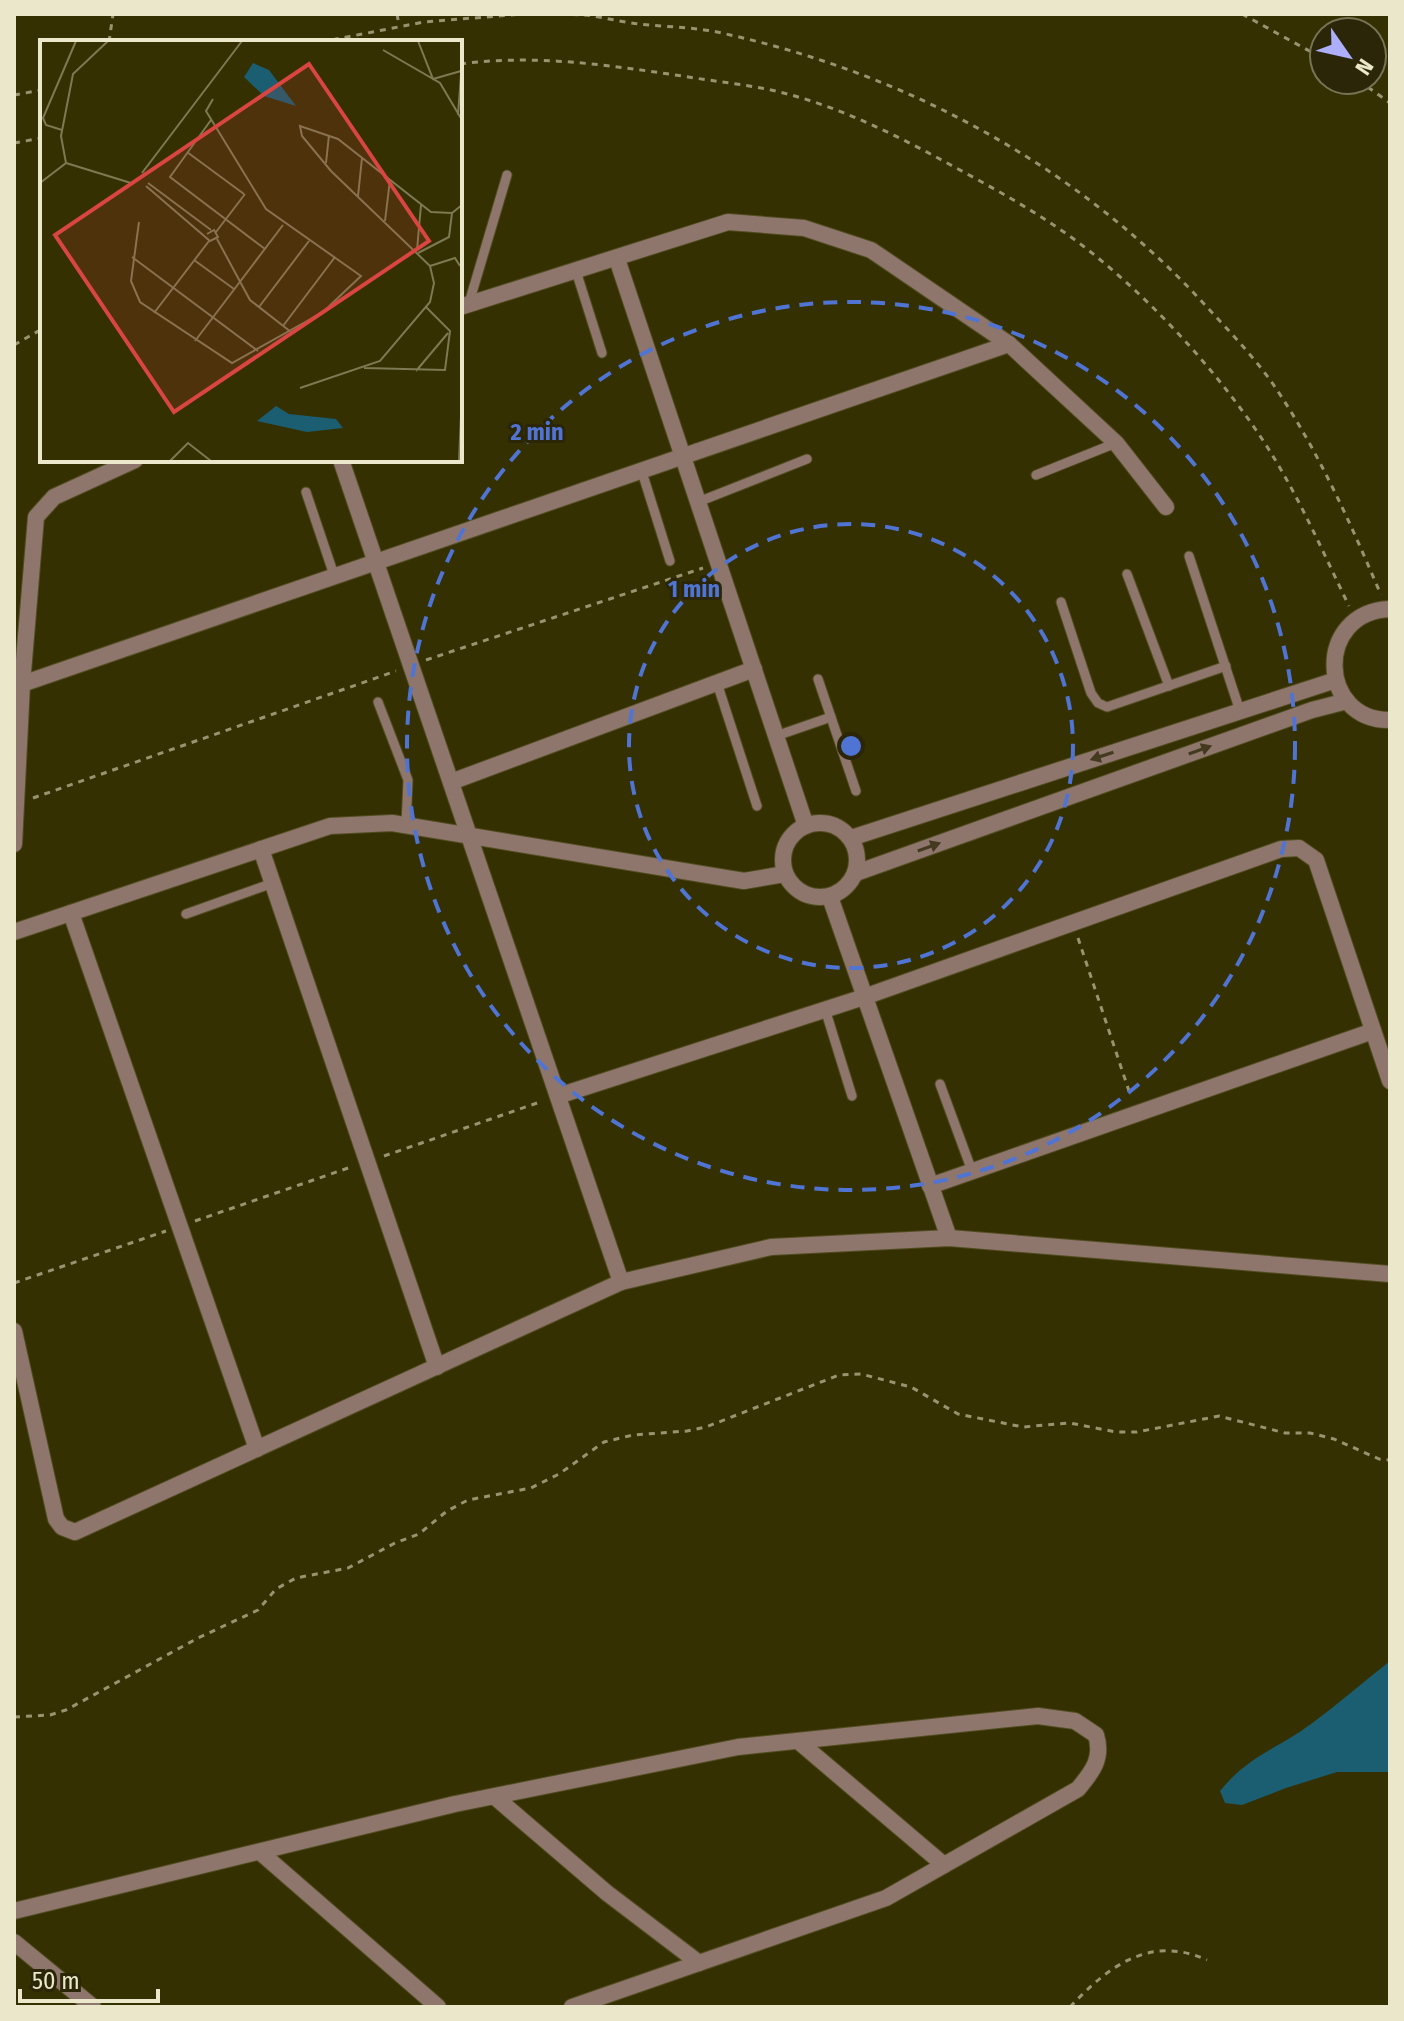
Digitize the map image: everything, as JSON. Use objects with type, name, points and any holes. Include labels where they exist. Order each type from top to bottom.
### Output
[{"type":"street","points":[[464,305],[728,222],[804,228],[871,250],[1009,344],[1116,443],[1166,507]]},
{"type":"street","points":[[617,259],[806,826]]},
{"type":"street","points":[[22,684],[1009,344]]},
{"type":"street","points":[[14,844],[22,684],[36,517],[54,497],[131,462]]},
{"type":"street","points":[[342,462],[621,1282]]},
{"type":"street","points":[[1388,609],[1356,620],[1344,632],[1336,647],[1333,664],[1336,680],[1347,701],[1369,717],[1390,720]]},
{"type":"street","points":[[451,782],[754,669]]},
{"type":"street","points":[[851,838],[1336,680]]},
{"type":"street","points":[[856,873],[1312,710],[1347,701]]},
{"type":"street","points":[[1163,736],[1171,761]]},
{"type":"street","points":[[819,822],[837,826],[851,838],[857,855],[856,873],[845,888],[830,897],[812,897],[795,889],[785,874],[782,856],[788,839],[806,826],[819,822]]},
{"type":"street","points":[[14,932],[330,826],[392,823],[744,881],[785,874]]},
{"type":"street","points":[[558,1096],[864,997],[1281,849],[1299,848],[1316,860],[1390,1081]]},
{"type":"street","points":[[261,849],[437,1367]]},
{"type":"street","points":[[830,897],[949,1238]]},
{"type":"street","points":[[71,913],[257,1449]]},
{"type":"street","points":[[930,1186],[1373,1031]]},
{"type":"street","points":[[14,1331],[56,1519],[62,1527],[75,1532],[621,1282],[771,1247],[949,1238],[1390,1274]]},
{"type":"street","points":[[14,1911],[495,1797],[738,1747],[1038,1716],[1075,1721],[1096,1735],[1099,1758],[1093,1772],[1078,1789],[886,1898],[572,2007]]},
{"type":"street","points":[[798,1741],[944,1865]]},
{"type":"street","points":[[495,1797],[607,1893],[699,1963]]},
{"type":"street","points":[[260,1852],[438,2007]]},
{"type":"street","points":[[14,1942],[93,2007]]},
{"type":"lane","points":[[464,305],[507,175]]},
{"type":"lane","points":[[576,271],[602,353]]},
{"type":"lane","points":[[1036,475],[1116,443]]},
{"type":"lane","points":[[698,502],[807,459]]},
{"type":"lane","points":[[642,472],[670,561]]},
{"type":"lane","points":[[306,492],[334,575]]},
{"type":"lane","points":[[1189,556],[1240,711]]},
{"type":"lane","points":[[1127,574],[1169,686]]},
{"type":"lane","points":[[1061,602],[1091,693],[1098,703],[1107,707],[1226,666]]},
{"type":"lane","points":[[818,679],[856,791]]},
{"type":"lane","points":[[717,683],[757,806]]},
{"type":"lane","points":[[378,702],[408,780],[406,825]]},
{"type":"lane","points":[[776,736],[831,717]]},
{"type":"lane","points":[[186,914],[273,883]]},
{"type":"lane","points":[[825,1009],[852,1096]]},
{"type":"lane","points":[[940,1084],[972,1171]]},
{"type":"path","points":[[109,40],[113,14]]},
{"type":"path","points":[[397,14],[399,25]]},
{"type":"path","points":[[424,22],[425,14]]},
{"type":"path","points":[[331,40],[424,22],[524,14],[586,15],[715,32],[865,75],[939,107],[993,136],[1061,177],[1124,225],[1173,270],[1272,383],[1329,480],[1388,609]]},
{"type":"path","points":[[1242,14],[1308,50]]},
{"type":"path","points":[[462,64],[494,60],[585,62],[773,91],[860,119],[948,164],[1035,214],[1092,253],[1152,308],[1219,381],[1284,474],[1356,620]]},
{"type":"path","points":[[14,95],[40,90]]},
{"type":"path","points":[[14,143],[40,138]]},
{"type":"path","points":[[14,345],[40,330]]},
{"type":"path","points":[[16,804],[411,665],[718,563]]},
{"type":"path","points":[[1073,923],[1137,1114]]},
{"type":"path","points":[[14,1283],[558,1096]]},
{"type":"path","points":[[14,1717],[50,1715],[66,1710],[198,1638],[258,1610],[276,1589],[296,1578],[348,1568],[419,1534],[447,1511],[468,1500],[531,1488],[559,1474],[604,1442],[633,1435],[706,1427],[839,1375],[861,1374],[911,1387],[958,1414],[1023,1427],[1070,1423],[1116,1432],[1137,1432],[1219,1416],[1285,1433],[1310,1433],[1334,1439],[1379,1459],[1390,1460]]},
{"type":"path","points":[[1070,2007],[1098,1978],[1124,1960],[1145,1953],[1171,1951],[1192,1953],[1207,1960]]},
{"type":"water","points":[[1390,1661],[1390,1772],[1337,1772],[1242,1805],[1225,1803],[1220,1791],[1241,1769],[1311,1724]]}]
